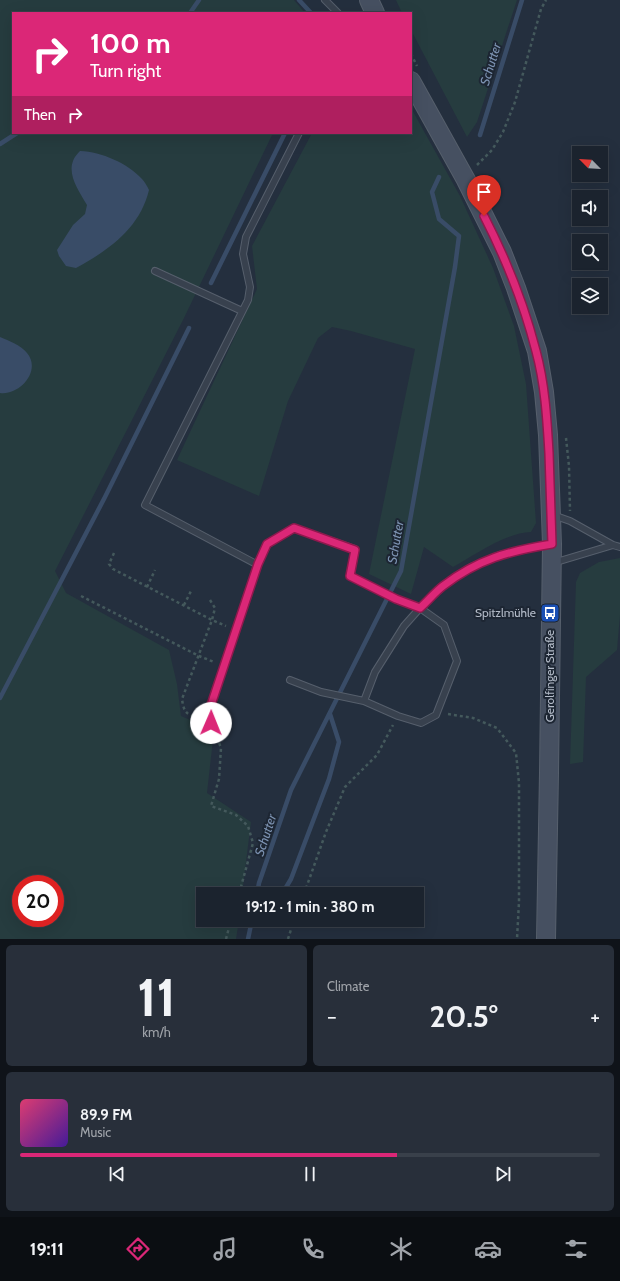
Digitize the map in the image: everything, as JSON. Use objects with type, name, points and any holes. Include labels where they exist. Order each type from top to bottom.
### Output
[{"type":"street","points":[[369,0],[375,12]]},
{"type":"street","name":"Gerolfinger Straße","points":[[412,83],[466,180],[502,252],[516,288],[537,352],[545,399],[548,435],[552,544],[546,939]]},
{"type":"lane","points":[[325,0],[337,12]]},
{"type":"lane","points":[[258,564],[145,505],[248,300],[250,286],[244,254],[246,237],[298,134]]},
{"type":"lane","points":[[155,271],[242,311]]},
{"type":"lane","points":[[551,514],[570,521],[612,545],[620,547]]},
{"type":"lane","points":[[211,723],[211,705],[258,564],[267,544],[294,528],[355,550],[350,576],[396,599],[420,608],[444,625],[457,661],[436,715],[421,722],[398,716],[364,701],[321,692],[290,680]]},
{"type":"lane","points":[[364,701],[376,672],[404,626],[442,587],[471,567],[500,555],[552,544]]},
{"type":"lane","points":[[552,563],[612,545]]},
{"type":"path","points":[[476,165],[492,150],[503,132],[515,102],[541,9],[546,0]]},
{"type":"path","points":[[114,553],[109,564],[113,569],[236,631]]},
{"type":"path","points":[[147,586],[155,570]]},
{"type":"path","points":[[184,605],[191,591]]},
{"type":"path","points":[[81,596],[199,656],[224,666]]},
{"type":"path","points":[[210,600],[215,608],[212,620],[182,699],[183,708],[186,713],[211,723],[221,748],[219,779],[211,806],[236,815],[248,826],[253,843],[241,887]]},
{"type":"path","points":[[436,715],[452,714],[473,718],[497,728],[516,753],[518,783],[519,902],[517,939]]},
{"type":"path","points":[[306,887],[326,832],[345,787],[377,755],[398,716]]},
{"type":"path","points":[[226,939],[229,927]]},
{"type":"path","points":[[288,939],[292,927]]},
{"type":"green space","points":[[0,0],[294,0],[304,12],[12,12],[12,134],[273,134],[184,318],[55,571],[66,593],[169,650],[177,684],[181,716],[214,730],[207,793],[251,822],[243,887],[196,887],[196,927],[238,927],[236,939],[0,939]]},
{"type":"green space","points":[[396,0],[517,0],[477,122],[467,137],[412,32],[412,12],[402,12]]},
{"type":"green space","points":[[412,110],[460,196],[493,268],[514,326],[526,384],[536,523],[531,532],[521,533],[501,540],[453,567],[424,547],[411,594],[369,574],[415,349],[332,327],[318,338],[288,401],[259,496],[177,460],[257,289],[252,246],[311,134],[412,134]]},
{"type":"green space","points":[[620,558],[620,615],[617,650],[586,677],[583,762],[570,764],[576,582],[580,573],[599,562]]},
{"type":"water","points":[[80,151],[105,156],[122,163],[142,179],[149,190],[145,204],[131,227],[100,254],[76,268],[66,266],[57,250],[73,225],[85,214],[87,205],[79,192],[73,178],[72,171],[72,164]]},
{"type":"water","points":[[0,337],[22,348],[31,360],[32,367],[26,381],[14,391],[7,393],[0,393]]},
{"type":"waterway","points":[[191,12],[199,0]]},
{"type":"waterway","points":[[299,0],[310,12]]},
{"type":"waterway","name":"Schutter","points":[[480,135],[522,0]]},
{"type":"waterway","points":[[0,144],[15,134]]},
{"type":"waterway","points":[[211,283],[285,134]]},
{"type":"waterway","name":"Schutter","points":[[258,887],[291,790],[401,571],[455,267],[459,236],[439,219],[432,192],[439,177]]},
{"type":"waterway","points":[[0,698],[105,497],[189,328]]},
{"type":"waterway","points":[[286,887],[291,879],[329,779],[339,742],[330,714]]},
{"type":"waterway","name":"Schutter","points":[[248,939],[251,927]]},
{"type":"place","name":"Spitzlmühle","points":[[550,613]]},
{"type":"route","points":[[211,723],[211,705],[258,564],[267,544],[294,528],[355,550],[350,576],[396,599],[420,608],[442,587],[471,567],[500,555],[552,544],[548,435],[544,392],[537,352],[516,288],[502,252],[484,216]]}]
